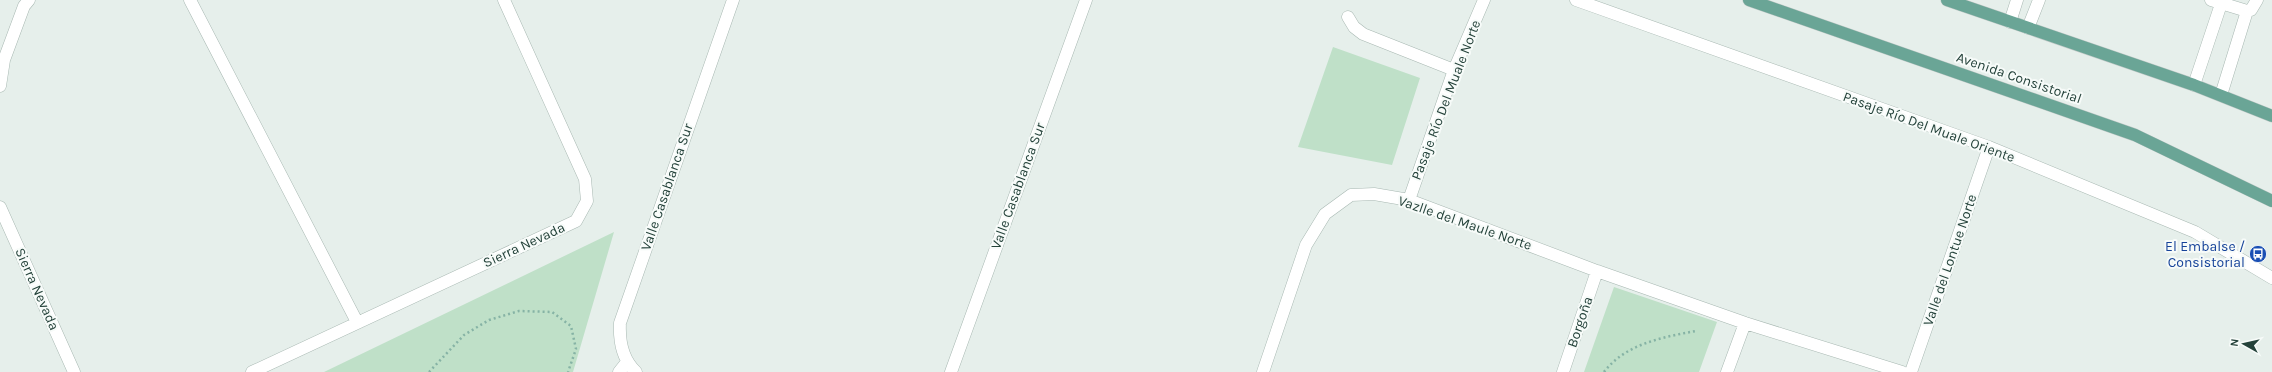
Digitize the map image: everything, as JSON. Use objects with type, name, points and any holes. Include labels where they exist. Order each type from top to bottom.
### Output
[{"type":"main road","name":"Avenida Consistorial","points":[[1749,0],[2136,135],[2272,201]]},
{"type":"main road","points":[[1947,0],[2194,85],[2272,116]]},
{"type":"street","points":[[0,86],[4,60],[24,6],[30,0]]},
{"type":"street","points":[[190,0],[357,322]]},
{"type":"street","name":"Sierra Nevada","points":[[252,372],[576,221],[587,201],[585,179],[504,0]]},
{"type":"street","name":"Valle Casablanca Sur","points":[[627,362],[621,350],[619,336],[620,323],[733,0]]},
{"type":"street","name":"Valle Casablanca Sur","points":[[950,372],[1086,0]]},
{"type":"street","name":"Pasaje Río Del Muale Norte","points":[[1409,200],[1454,70],[1484,0]]},
{"type":"street","name":"Pasaje Río Del Muale Oriente","points":[[1576,0],[1988,147],[2195,232],[2272,278]]},
{"type":"street","points":[[2010,22],[2017,0]]},
{"type":"street","points":[[2028,28],[2039,0]]},
{"type":"street","points":[[2194,85],[2216,2],[2247,11],[2251,10],[2257,0]]},
{"type":"street","points":[[2221,95],[2247,11]]},
{"type":"street","points":[[1348,17],[1354,27],[1363,34],[1454,70]]},
{"type":"street","name":"Valle del Lontue Norte","points":[[1911,372],[1988,147]]},
{"type":"street","name":"Vazlle del Maule Norte","points":[[1263,372],[1306,245],[1325,214],[1351,195],[1374,194],[1409,200],[1598,271],[1745,323],[1902,372]]},
{"type":"street","name":"Sierra Nevada","points":[[0,207],[74,372]]},
{"type":"street","name":"Borgoña","points":[[1563,372],[1598,271]]},
{"type":"street","points":[[1727,372],[1745,323]]},
{"type":"street","points":[[619,372],[627,362],[636,372]]},
{"type":"path","points":[[429,372],[464,335],[489,320],[519,311],[552,312],[571,326],[576,349],[568,372]]},
{"type":"path","points":[[1604,372],[1632,348],[1669,336],[1699,331]]},
{"type":"green space","points":[[1333,47],[1420,78],[1392,165],[1298,147]]},
{"type":"green space","points":[[614,232],[573,372],[324,372]]},
{"type":"green space","points":[[1614,287],[1717,322],[1699,372],[1584,372]]},
{"type":"place","name":"El Embalse / Consistorial","points":[[2258,254]]}]
